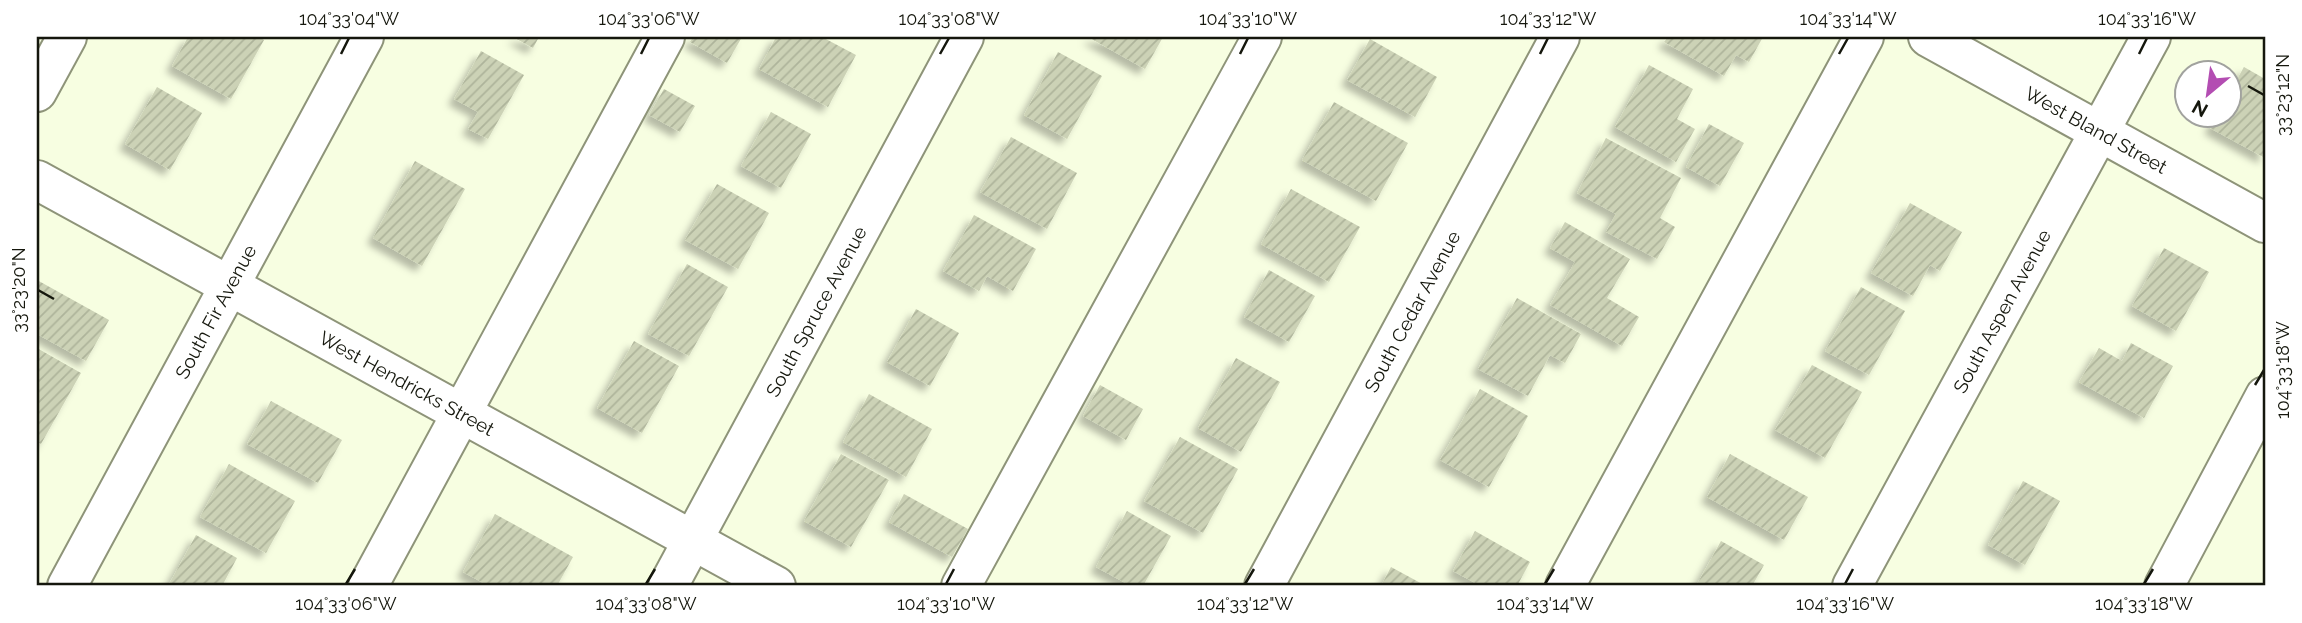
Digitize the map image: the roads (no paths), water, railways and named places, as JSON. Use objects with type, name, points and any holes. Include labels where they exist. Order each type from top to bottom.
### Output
[{"type":"street","points":[[37,92],[67,37]]},
{"type":"street","name":"South Fir Avenue","points":[[67,586],[364,37]]},
{"type":"street","points":[[368,586],[665,37]]},
{"type":"street","name":"South Spruce Avenue","points":[[668,586],[964,37]]},
{"type":"street","points":[[961,586],[1262,37]]},
{"type":"street","name":"South Cedar Avenue","points":[[1264,586],[1560,37]]},
{"type":"street","points":[[1565,586],[1864,37]]},
{"type":"street","name":"West Bland Street","points":[[1928,37],[2265,223]]},
{"type":"street","name":"South Aspen Avenue","points":[[1852,586],[2151,37]]},
{"type":"street","name":"West Hendricks Street","points":[[37,180],[776,586]]},
{"type":"street","points":[[2164,586],[2265,396]]}]
